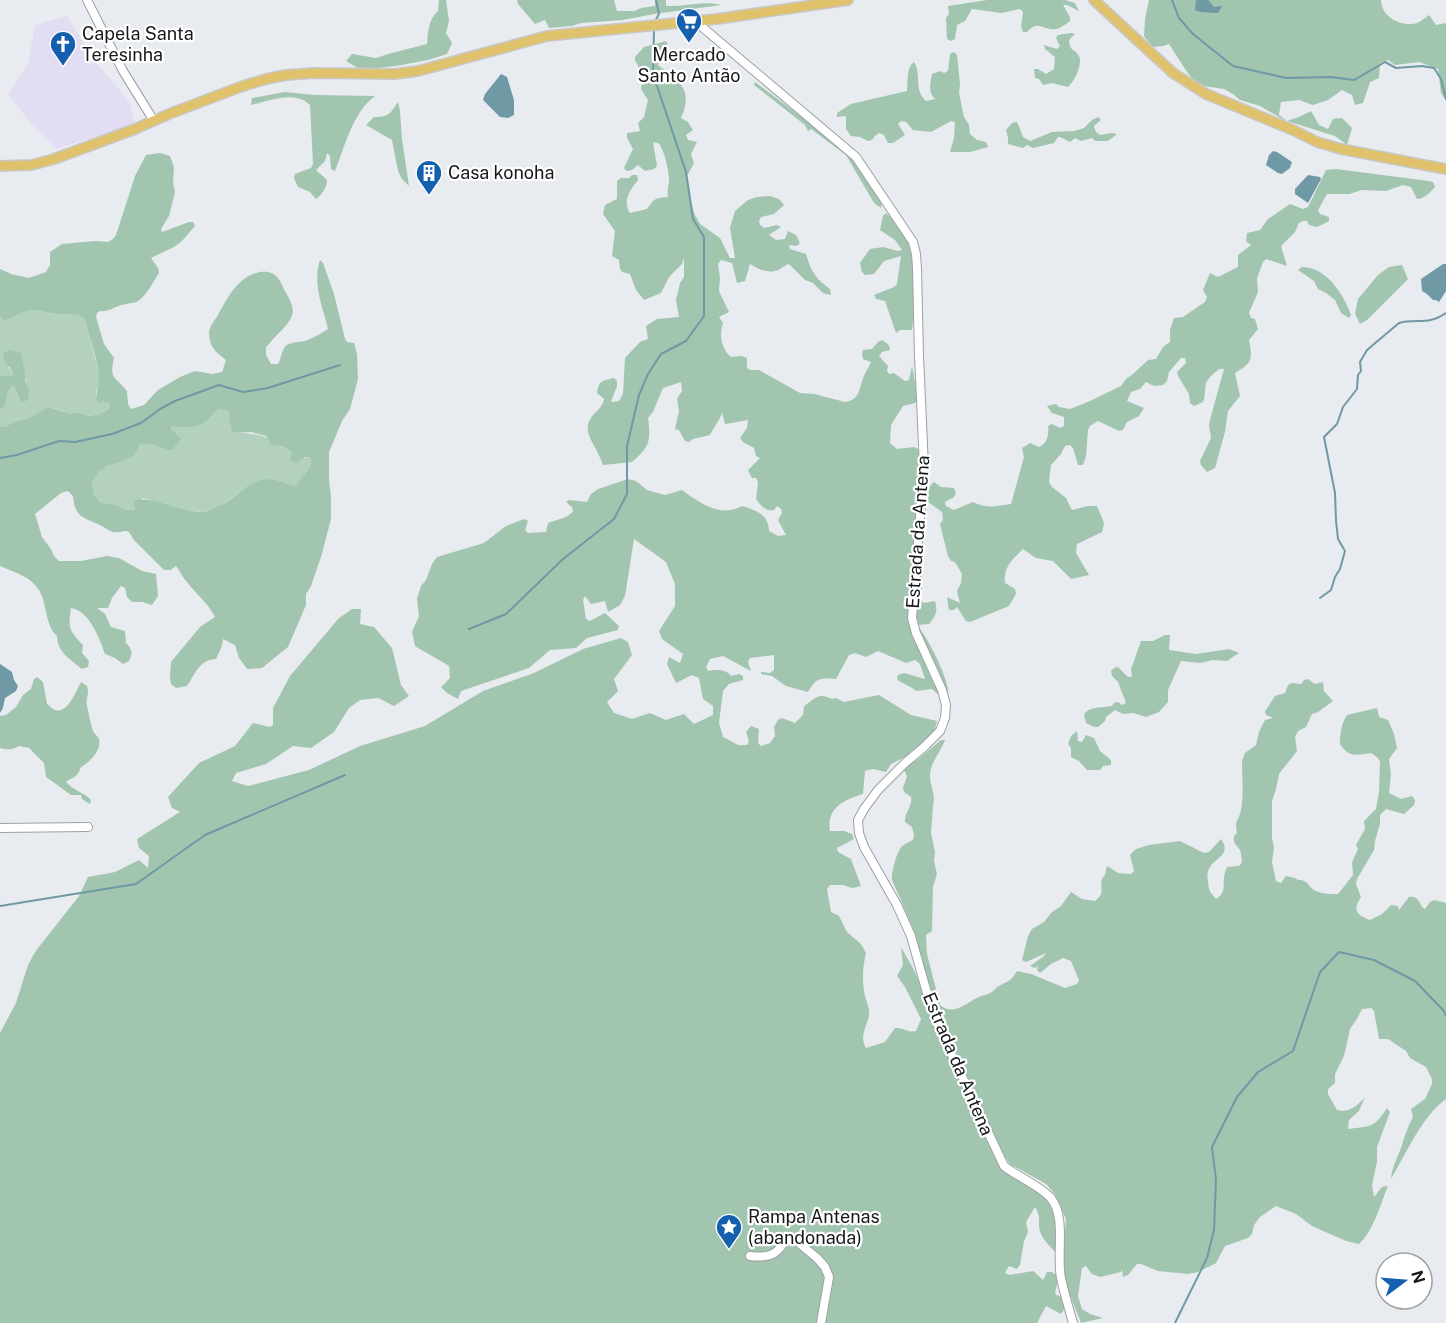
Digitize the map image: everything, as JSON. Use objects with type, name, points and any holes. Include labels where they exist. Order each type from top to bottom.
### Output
[{"type":"main road","points":[[0,166],[31,165],[54,159],[240,87],[276,77],[314,73],[395,74],[418,71],[547,36],[695,21],[848,0]]},
{"type":"main road","points":[[1094,0],[1173,73],[1206,94],[1317,142],[1341,149],[1446,169]]},
{"type":"street","points":[[87,0],[123,71],[154,121]]},
{"type":"street","name":"Estrada da Antena","points":[[695,21],[856,158],[913,242],[916,254],[924,467],[912,618],[916,633],[942,690],[946,705],[945,718],[940,731],[878,790],[858,820],[859,833],[864,848],[897,905],[911,936],[936,1021],[1004,1166],[1041,1190],[1051,1199],[1058,1213],[1060,1277],[1073,1323]]},
{"type":"street","points":[[0,828],[88,827]]},
{"type":"street","points":[[750,1256],[770,1256],[782,1248],[785,1240],[789,1238],[795,1240],[817,1258],[825,1267],[829,1277],[821,1323]]},
{"type":"shaded area","points":[[67,16],[94,60],[129,101],[135,124],[56,149],[34,127],[8,94],[28,64],[35,25]]},
{"type":"green space","points":[[439,0],[446,0],[449,21],[446,33],[452,43],[447,54],[396,66],[361,70],[346,61],[352,54],[376,58],[427,44],[429,26],[438,11]]},
{"type":"green space","points":[[517,0],[614,0],[617,11],[634,11],[655,6],[655,0],[666,0],[666,6],[707,3],[721,5],[623,20],[549,28],[545,20],[535,24]]},
{"type":"green space","points":[[987,0],[1065,0],[1075,3],[1079,11],[1063,5],[1070,17],[1070,21],[1065,25],[1056,29],[1035,26],[1023,32],[1021,26],[1023,12],[1020,9],[1001,13],[972,9],[965,21],[957,25],[955,39],[951,41],[947,39],[948,6]]},
{"type":"green space","points":[[1149,0],[1381,0],[1387,14],[1401,23],[1414,24],[1429,15],[1436,25],[1446,23],[1446,101],[1441,93],[1438,69],[1419,62],[1395,65],[1388,60],[1380,63],[1379,78],[1370,82],[1363,103],[1355,105],[1352,95],[1342,90],[1328,100],[1313,105],[1299,100],[1281,102],[1279,115],[1287,121],[1284,120],[1260,106],[1240,100],[1224,89],[1197,85],[1169,44],[1152,47],[1144,36]]},
{"type":"green space","points":[[1075,34],[1069,40],[1070,47],[1080,59],[1075,77],[1068,87],[1052,83],[1043,85],[1039,79],[1035,78],[1034,69],[1046,74],[1054,69],[1055,57],[1045,49],[1044,45],[1057,49],[1060,46],[1056,38],[1058,35]]},
{"type":"green space","points":[[666,41],[668,45],[658,65],[678,81],[685,93],[685,108],[681,118],[688,122],[693,130],[686,135],[688,140],[697,142],[691,154],[694,163],[687,176],[687,185],[694,213],[700,224],[720,238],[730,258],[735,258],[730,228],[735,211],[748,200],[757,197],[770,196],[779,199],[784,205],[774,214],[761,217],[760,225],[764,228],[777,225],[781,227],[769,235],[776,240],[785,239],[788,231],[796,235],[800,243],[797,246],[789,245],[790,249],[806,254],[814,274],[830,289],[831,295],[823,293],[789,264],[772,271],[762,270],[750,264],[745,281],[737,283],[732,263],[721,260],[718,264],[719,291],[729,312],[719,317],[723,323],[721,333],[725,350],[731,357],[747,358],[747,368],[750,370],[759,370],[800,393],[845,402],[857,396],[871,362],[863,359],[863,350],[872,349],[882,340],[889,345],[890,350],[882,352],[879,356],[888,366],[889,374],[894,373],[905,381],[909,380],[912,366],[918,399],[915,403],[903,406],[891,425],[890,443],[897,449],[914,447],[918,449],[921,473],[922,590],[920,600],[924,603],[935,601],[936,611],[929,624],[917,625],[936,656],[948,689],[948,708],[944,708],[939,695],[932,689],[916,691],[897,679],[898,675],[904,673],[925,679],[920,664],[915,660],[906,663],[878,651],[866,657],[855,653],[849,655],[836,679],[819,680],[808,692],[786,686],[772,676],[761,674],[761,672],[770,673],[774,670],[774,655],[750,658],[748,662],[751,671],[723,656],[710,659],[706,667],[708,671],[723,671],[731,676],[739,674],[743,676],[743,680],[729,684],[723,691],[719,723],[723,737],[738,745],[747,745],[749,741],[746,732],[751,726],[759,729],[758,743],[761,746],[770,743],[775,736],[774,727],[778,720],[782,718],[795,723],[803,715],[804,706],[820,696],[836,698],[844,702],[879,695],[911,715],[937,721],[933,737],[915,752],[891,764],[886,772],[873,769],[865,771],[863,794],[843,802],[831,816],[830,831],[844,831],[852,834],[854,839],[837,848],[838,852],[851,859],[861,886],[852,888],[830,885],[827,889],[831,912],[839,916],[847,932],[861,944],[866,953],[863,981],[869,1012],[863,1035],[866,1048],[885,1042],[895,1028],[916,1031],[921,1019],[897,976],[903,965],[901,947],[914,970],[985,1132],[1004,1166],[1045,1190],[1055,1207],[1059,1224],[1055,1252],[1041,1234],[1035,1207],[1026,1222],[1028,1232],[1020,1265],[1017,1269],[1009,1266],[1005,1273],[1010,1275],[1033,1271],[1043,1280],[1047,1272],[1052,1272],[1058,1279],[1055,1294],[1063,1298],[1066,1306],[1061,1314],[1046,1306],[1037,1323],[0,1323],[0,1033],[16,1003],[28,965],[35,952],[79,896],[88,877],[115,872],[139,860],[148,868],[149,856],[139,848],[137,839],[180,812],[172,808],[168,797],[199,763],[235,746],[253,723],[270,727],[273,725],[273,708],[290,676],[339,618],[352,609],[361,609],[360,624],[374,627],[392,648],[401,685],[409,696],[394,706],[378,698],[360,700],[349,708],[334,732],[311,748],[293,746],[266,764],[236,773],[232,781],[248,786],[309,770],[360,746],[425,726],[483,691],[534,673],[583,649],[621,638],[628,642],[632,655],[614,679],[618,691],[607,702],[614,713],[632,719],[650,713],[666,720],[684,714],[694,724],[713,715],[713,706],[703,699],[699,678],[692,675],[676,683],[667,664],[669,657],[680,663],[683,654],[662,639],[659,631],[675,606],[675,584],[666,562],[634,539],[625,596],[620,605],[608,612],[605,601],[591,604],[585,596],[583,600],[586,619],[590,621],[605,613],[619,626],[618,630],[587,638],[576,648],[550,650],[529,668],[461,691],[458,699],[441,687],[450,678],[449,666],[415,646],[412,632],[419,616],[417,599],[421,586],[437,557],[484,543],[506,526],[524,519],[528,521],[525,530],[528,533],[546,532],[548,523],[573,512],[572,507],[566,502],[569,500],[587,502],[591,494],[598,489],[628,479],[636,481],[647,490],[665,495],[682,490],[703,504],[718,510],[742,506],[757,511],[767,521],[769,531],[778,536],[786,535],[778,520],[782,513],[781,509],[777,506],[774,510],[766,509],[756,499],[758,482],[756,478],[752,478],[748,470],[760,458],[756,456],[754,448],[740,438],[747,428],[748,420],[725,424],[722,412],[710,435],[689,442],[685,441],[679,430],[675,429],[679,411],[677,399],[682,391],[681,382],[663,388],[648,418],[648,443],[643,452],[632,462],[603,465],[588,433],[588,424],[604,399],[597,393],[600,383],[614,378],[617,386],[611,402],[619,401],[623,394],[625,358],[640,342],[648,339],[646,326],[657,319],[679,317],[676,300],[680,283],[684,277],[684,258],[682,264],[669,277],[661,293],[644,300],[636,290],[630,274],[622,272],[619,260],[612,256],[615,231],[603,214],[605,205],[617,199],[617,181],[632,175],[637,175],[638,180],[627,200],[630,213],[647,209],[656,199],[668,197],[668,168],[658,143],[653,142],[657,166],[654,169],[645,171],[638,165],[632,170],[627,171],[624,168],[633,149],[627,133],[640,131],[638,123],[644,117],[648,100],[641,89],[643,80],[638,74],[635,57],[644,47]]},
{"type":"green space","points":[[954,52],[957,55],[959,93],[970,134],[977,140],[986,142],[988,147],[970,152],[950,152],[955,122],[951,121],[931,132],[913,130],[906,122],[901,121],[898,124],[905,135],[893,143],[888,143],[884,135],[879,133],[868,141],[851,136],[846,129],[846,116],[837,117],[837,113],[851,104],[907,91],[909,71],[914,62],[922,96],[926,101],[935,99],[930,91],[932,74],[948,71],[950,54]]},
{"type":"green space","points":[[755,82],[850,154],[882,201],[881,208],[874,203],[846,155],[811,129],[808,131],[805,125],[754,85]]},
{"type":"green space","points":[[285,92],[375,96],[355,120],[335,171],[331,169],[330,156],[327,153],[325,161],[316,170],[327,180],[324,191],[316,199],[310,192],[298,187],[294,178],[295,174],[311,168],[313,164],[310,105],[290,97],[251,105],[252,98]]},
{"type":"green space","points":[[398,102],[409,186],[398,171],[392,140],[366,125],[374,117],[389,114]]},
{"type":"green space","points":[[1311,111],[1319,125],[1328,129],[1333,119],[1342,118],[1352,128],[1347,145],[1335,136],[1287,121]]},
{"type":"green space","points":[[1098,117],[1101,120],[1094,127],[1096,132],[1100,135],[1117,134],[1108,141],[1095,141],[1092,138],[1081,141],[1075,138],[1070,142],[1058,137],[1054,143],[1033,148],[1027,145],[1023,148],[1008,144],[1006,130],[1012,123],[1017,122],[1023,137],[1030,141],[1052,132],[1084,128]]},
{"type":"green space","points":[[160,153],[170,156],[174,167],[175,192],[169,216],[161,229],[162,232],[189,222],[193,222],[195,226],[174,247],[151,258],[159,273],[141,298],[136,302],[97,313],[96,317],[104,344],[114,358],[113,374],[127,391],[128,404],[131,409],[144,405],[158,390],[180,377],[195,371],[212,374],[222,372],[226,360],[212,346],[210,328],[235,287],[246,278],[260,272],[270,272],[277,277],[293,308],[290,321],[266,347],[266,355],[271,364],[278,364],[287,345],[308,340],[328,329],[318,287],[320,260],[334,294],[345,339],[347,342],[354,343],[357,354],[358,379],[350,409],[342,421],[329,452],[331,519],[321,557],[306,594],[306,605],[288,647],[262,668],[247,669],[239,658],[235,645],[223,639],[216,659],[202,664],[187,686],[176,688],[171,684],[171,662],[200,627],[215,617],[176,566],[171,570],[164,570],[133,539],[129,532],[113,532],[84,518],[78,512],[73,496],[68,491],[61,493],[35,514],[42,537],[59,561],[81,561],[107,556],[119,558],[142,571],[156,574],[158,596],[152,605],[132,602],[127,597],[125,588],[121,586],[108,608],[97,608],[105,614],[111,627],[125,631],[126,643],[131,653],[129,661],[123,664],[105,654],[97,633],[88,619],[71,608],[71,629],[83,645],[82,653],[89,661],[88,667],[82,669],[73,662],[59,647],[39,590],[27,578],[0,566],[0,426],[4,427],[31,417],[46,408],[89,416],[100,414],[109,409],[110,405],[108,402],[98,403],[97,400],[99,373],[85,320],[79,315],[34,310],[26,311],[4,321],[0,316],[0,269],[29,278],[46,272],[50,265],[50,252],[62,244],[108,242],[113,239],[135,176],[146,155]],"holes":[[[218,409],[228,411],[233,433],[251,432],[266,436],[272,445],[282,446],[292,453],[290,461],[297,463],[305,457],[310,459],[309,467],[295,486],[269,479],[263,480],[251,484],[224,504],[204,512],[195,512],[143,499],[133,502],[135,509],[127,510],[114,504],[100,503],[94,495],[92,481],[99,472],[107,466],[134,455],[141,444],[151,444],[172,450],[181,439],[171,429],[171,426],[199,425],[207,421]]]},
{"type":"green space","points":[[1336,169],[1429,181],[1433,182],[1435,187],[1420,199],[1417,199],[1411,187],[1403,185],[1386,191],[1362,190],[1349,194],[1327,194],[1318,210],[1320,214],[1329,217],[1329,221],[1317,227],[1309,225],[1307,221],[1299,223],[1295,232],[1281,246],[1287,266],[1266,259],[1263,262],[1257,278],[1258,292],[1249,313],[1251,318],[1255,319],[1258,329],[1249,340],[1250,360],[1235,373],[1240,396],[1228,411],[1215,468],[1207,472],[1200,461],[1211,438],[1209,425],[1224,369],[1219,369],[1208,379],[1203,402],[1194,406],[1190,403],[1189,394],[1178,376],[1177,372],[1186,363],[1185,358],[1181,358],[1169,372],[1167,381],[1163,385],[1154,386],[1146,382],[1140,389],[1131,392],[1127,401],[1144,408],[1139,416],[1127,422],[1123,430],[1119,431],[1098,421],[1090,426],[1083,465],[1078,465],[1070,445],[1065,446],[1051,465],[1049,482],[1066,498],[1072,510],[1097,506],[1104,523],[1102,532],[1077,544],[1076,553],[1089,575],[1071,579],[1053,561],[1036,558],[1023,549],[1005,572],[1005,583],[1015,589],[1016,594],[1009,606],[970,622],[966,621],[957,607],[949,610],[947,597],[960,603],[957,591],[962,574],[955,562],[951,561],[948,556],[940,524],[943,520],[942,512],[928,502],[930,486],[934,482],[941,487],[954,488],[956,493],[954,497],[945,502],[946,506],[954,510],[973,502],[987,506],[1011,504],[1024,457],[1022,448],[1030,443],[1039,447],[1042,445],[1047,438],[1048,426],[1052,424],[1060,428],[1064,426],[1064,417],[1052,413],[1047,406],[1056,404],[1059,407],[1070,409],[1090,401],[1121,386],[1148,360],[1156,359],[1163,347],[1170,342],[1170,330],[1174,318],[1183,317],[1205,302],[1207,297],[1203,290],[1210,273],[1218,277],[1238,267],[1238,255],[1251,245],[1246,241],[1247,233],[1260,230],[1268,219],[1290,204],[1303,209],[1308,207],[1326,170]]},
{"type":"green space","points":[[886,213],[901,227],[907,239],[913,265],[912,330],[900,330],[896,333],[885,301],[876,299],[874,295],[897,284],[901,256],[884,261],[874,274],[865,275],[860,263],[870,249],[883,247],[902,250],[895,240],[880,230],[883,216]]},
{"type":"green space","points":[[1402,265],[1408,279],[1367,320],[1360,324],[1355,314],[1358,299],[1378,275],[1389,267]]},
{"type":"green space","points":[[1302,267],[1316,270],[1333,283],[1342,295],[1351,315],[1349,318],[1341,313],[1335,300],[1318,289],[1314,281],[1298,270]]},
{"type":"green space","points":[[26,311],[79,315],[85,320],[99,374],[99,385],[96,392],[98,403],[108,402],[109,409],[89,416],[46,408],[31,417],[4,427],[0,426],[0,409],[5,407],[8,389],[13,385],[16,387],[19,400],[29,390],[20,353],[8,367],[13,372],[12,376],[0,376],[0,316],[4,321]]},
{"type":"green space","points":[[10,350],[21,353],[29,390],[28,400],[21,402],[13,385],[8,390],[5,407],[0,409],[0,376],[12,376],[13,372],[4,360],[3,353]]},
{"type":"green space","points":[[218,409],[228,411],[233,433],[258,435],[271,440],[292,453],[291,461],[308,457],[310,459],[309,467],[295,487],[271,479],[253,483],[223,504],[203,512],[181,510],[143,498],[132,510],[112,504],[100,504],[94,495],[92,480],[102,470],[129,457],[141,444],[152,442],[164,449],[179,436],[171,429],[171,425],[206,422]]},
{"type":"green space","points":[[1170,635],[1169,650],[1196,654],[1229,649],[1239,653],[1227,661],[1213,660],[1200,663],[1181,661],[1168,690],[1168,702],[1159,712],[1146,717],[1133,713],[1123,714],[1115,710],[1098,727],[1086,723],[1084,715],[1089,710],[1112,706],[1118,702],[1122,705],[1126,703],[1111,671],[1118,667],[1128,677],[1132,677],[1131,669],[1141,641],[1153,641]]},
{"type":"green space","points":[[37,677],[43,682],[47,704],[55,710],[64,709],[68,705],[81,682],[87,686],[87,706],[93,731],[99,739],[98,748],[77,774],[66,782],[91,800],[90,804],[82,799],[81,795],[71,795],[46,777],[44,763],[29,748],[19,746],[10,749],[0,748],[0,716],[6,715],[16,707],[23,695],[31,689]]},
{"type":"green space","points":[[1308,679],[1315,684],[1323,682],[1324,691],[1333,701],[1312,714],[1306,727],[1298,731],[1295,737],[1297,751],[1279,774],[1272,801],[1274,848],[1272,862],[1276,881],[1281,883],[1286,876],[1307,882],[1318,892],[1338,894],[1353,875],[1352,862],[1358,849],[1356,845],[1365,829],[1364,821],[1376,809],[1380,762],[1371,753],[1357,755],[1347,752],[1340,744],[1341,733],[1347,715],[1377,708],[1379,717],[1388,720],[1397,748],[1389,759],[1391,774],[1389,793],[1401,799],[1412,796],[1415,800],[1414,805],[1404,814],[1386,809],[1380,815],[1374,850],[1357,879],[1356,884],[1361,897],[1356,908],[1358,914],[1370,920],[1382,914],[1391,905],[1398,906],[1399,910],[1409,897],[1416,898],[1425,909],[1434,900],[1446,903],[1446,1099],[1437,1106],[1422,1125],[1391,1179],[1413,1117],[1411,1109],[1425,1099],[1432,1079],[1426,1067],[1410,1058],[1406,1051],[1388,1039],[1379,1039],[1374,1011],[1371,1008],[1362,1009],[1350,1029],[1344,1056],[1335,1074],[1335,1083],[1328,1089],[1328,1094],[1337,1110],[1353,1108],[1365,1097],[1359,1111],[1349,1120],[1348,1129],[1371,1125],[1387,1108],[1390,1112],[1377,1147],[1377,1162],[1372,1185],[1374,1197],[1382,1187],[1388,1186],[1373,1225],[1359,1244],[1346,1241],[1312,1226],[1296,1214],[1276,1206],[1260,1217],[1248,1238],[1225,1246],[1216,1263],[1198,1272],[1188,1274],[1158,1271],[1137,1264],[1128,1275],[1123,1277],[1122,1269],[1121,1272],[1100,1277],[1092,1274],[1086,1266],[1082,1268],[1078,1296],[1082,1309],[1103,1318],[1081,1323],[1062,1267],[1066,1219],[1054,1193],[1046,1184],[1010,1164],[1000,1150],[942,1021],[914,940],[912,926],[892,880],[898,852],[913,840],[914,835],[912,827],[905,822],[911,797],[904,792],[907,776],[903,768],[917,760],[941,740],[945,740],[930,771],[934,798],[931,833],[937,874],[933,887],[932,931],[926,935],[927,954],[940,1005],[950,1010],[960,1007],[990,993],[1010,980],[1017,971],[1031,974],[1065,988],[1077,984],[1079,980],[1071,961],[1063,958],[1040,973],[1037,970],[1038,966],[1035,968],[1030,966],[1046,953],[1026,962],[1022,960],[1028,936],[1032,929],[1044,922],[1061,906],[1071,892],[1082,899],[1095,901],[1101,894],[1101,882],[1107,866],[1118,873],[1131,874],[1134,871],[1130,855],[1136,849],[1180,841],[1204,853],[1209,852],[1221,839],[1224,852],[1210,867],[1207,876],[1212,894],[1216,899],[1221,894],[1227,867],[1239,866],[1242,862],[1234,836],[1237,833],[1236,822],[1242,804],[1242,761],[1245,753],[1256,745],[1265,720],[1273,718],[1266,715],[1265,711],[1275,696],[1285,693],[1288,685],[1301,684]]},
{"type":"green space","points":[[1077,731],[1078,741],[1082,742],[1086,735],[1094,738],[1100,751],[1111,760],[1111,765],[1103,766],[1100,770],[1087,770],[1079,761],[1071,757],[1071,748],[1068,744],[1071,736]]},
{"type":"water","points":[[1196,0],[1208,0],[1214,7],[1222,6],[1218,13],[1200,12],[1195,10]]},
{"type":"water","points":[[501,74],[507,77],[514,100],[514,115],[508,118],[500,117],[483,100]]},
{"type":"water","points":[[1273,151],[1292,162],[1290,168],[1282,174],[1266,165]]},
{"type":"water","points":[[1308,175],[1321,179],[1308,203],[1295,194],[1295,189]]},
{"type":"water","points":[[1446,264],[1446,291],[1439,302],[1422,291],[1421,279]]},
{"type":"water","points":[[0,664],[12,672],[18,686],[16,691],[5,698],[0,713]]},
{"type":"waterway","points":[[654,23],[659,14],[656,0]]},
{"type":"waterway","points":[[1172,0],[1179,18],[1193,34],[1233,66],[1286,78],[1331,77],[1354,80],[1385,62],[1396,68],[1422,66],[1434,68],[1441,79],[1446,99]]},
{"type":"waterway","points":[[469,629],[506,614],[563,559],[614,519],[627,494],[627,446],[639,395],[648,374],[661,354],[686,341],[704,316],[704,237],[693,219],[686,172],[653,74],[654,29]]},
{"type":"waterway","points":[[1320,598],[1331,590],[1345,551],[1338,539],[1335,493],[1324,437],[1337,424],[1343,407],[1357,389],[1358,375],[1361,371],[1360,362],[1367,350],[1399,323],[1428,321],[1446,313]]},
{"type":"waterway","points":[[0,458],[17,455],[59,441],[75,442],[112,434],[141,423],[175,401],[219,385],[243,392],[268,388],[340,365]]},
{"type":"waterway","points":[[0,906],[136,884],[205,835],[345,775]]},
{"type":"waterway","points":[[1175,1323],[1207,1258],[1214,1230],[1216,1180],[1212,1147],[1237,1097],[1258,1072],[1293,1051],[1320,972],[1339,952],[1374,960],[1415,981],[1444,1011],[1446,1016]]},
{"type":"place","name":"Mercado Santo Antão","points":[[689,44]]},
{"type":"place","name":"Capela Santa Teresinha","points":[[63,67]]},
{"type":"place","name":"Casa konoha","points":[[429,196]]},
{"type":"place","name":"Rampa Antenas (abandonada)","points":[[729,1250]]}]
